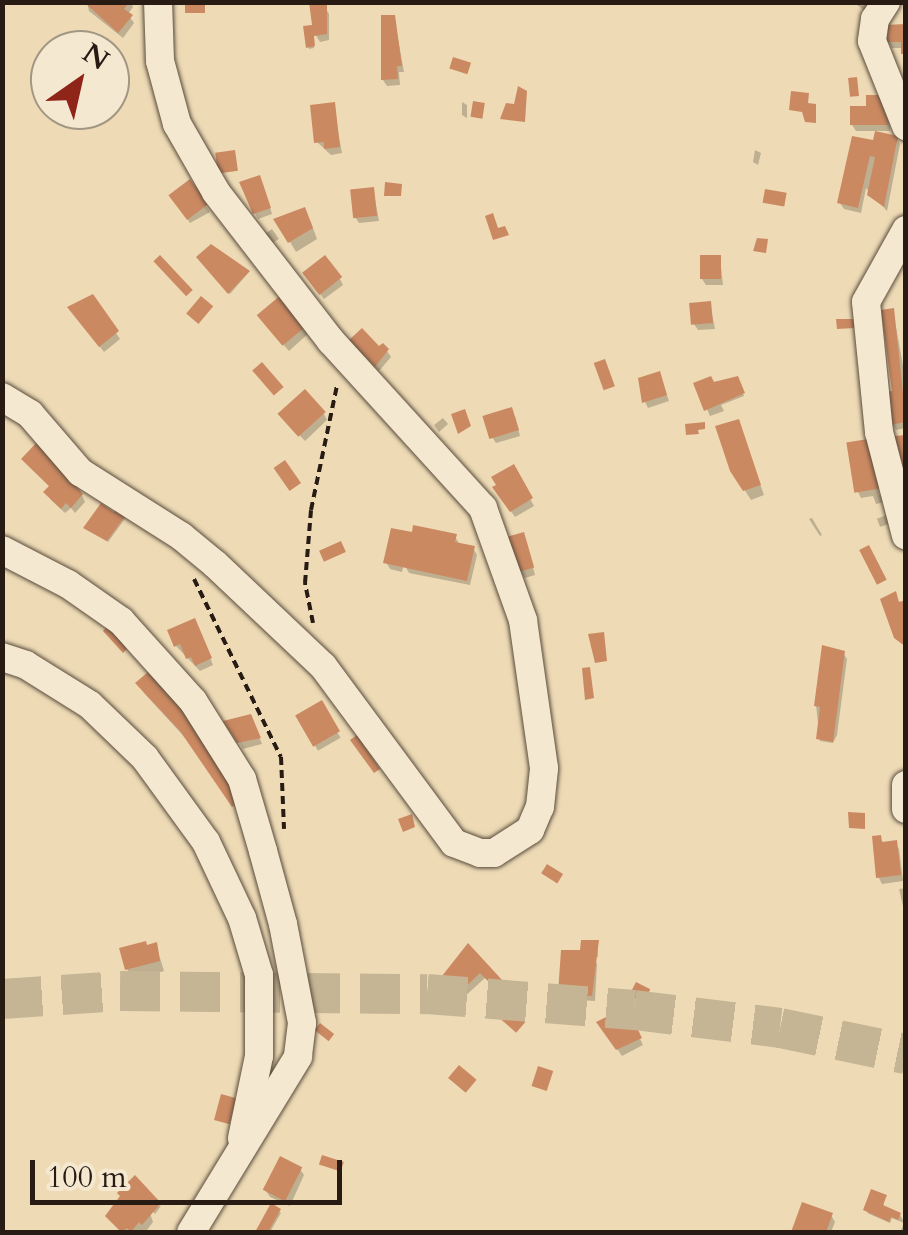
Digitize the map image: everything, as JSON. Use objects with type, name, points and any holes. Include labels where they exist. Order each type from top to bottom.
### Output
[{"type":"street","points":[[2,396],[30,414],[80,472],[180,536],[215,564],[323,666],[454,843],[480,853],[494,853],[530,830],[540,808],[544,768],[523,620],[482,508],[331,340],[216,192],[177,124],[160,60],[158,2]]},
{"type":"street","points":[[886,2],[875,19],[872,40],[906,126]]},
{"type":"street","points":[[906,230],[866,302],[880,432],[906,536]]},
{"type":"street","points":[[2,550],[68,584],[121,621],[193,701],[242,779],[283,924],[302,1023],[298,1058],[191,1232]]},
{"type":"street","points":[[2,657],[26,665],[90,705],[145,758],[206,842],[242,918],[259,975],[259,1056],[238,1154]]},
{"type":"street","points":[[906,785],[906,809]]},
{"type":"path","points":[[323,666],[305,583],[311,510],[339,376],[331,340]]},
{"type":"path","points":[[185,566],[212,608],[281,757],[284,844]]},
{"type":"building","points":[[84,2],[129,2],[124,9],[133,15],[120,30],[115,30]]},
{"type":"building","points":[[185,2],[205,2],[205,13],[185,13]]},
{"type":"building","points":[[309,2],[327,5],[327,34],[314,36],[315,46],[306,48],[303,26],[312,25]]},
{"type":"building","points":[[381,15],[395,15],[402,66],[397,66],[398,79],[381,80]]},
{"type":"building","points":[[906,24],[906,54],[901,54],[901,42],[886,42],[885,25]]},
{"type":"building","points":[[453,57],[471,63],[467,74],[449,68]]},
{"type":"building","points":[[857,77],[859,96],[850,97],[848,78]]},
{"type":"building","points":[[518,86],[527,91],[525,122],[500,119],[506,103],[514,104]]},
{"type":"building","points":[[791,91],[809,93],[808,103],[816,104],[816,123],[805,122],[802,112],[789,110]]},
{"type":"building","points":[[866,95],[888,95],[888,125],[850,125],[850,106],[866,106]]},
{"type":"building","points":[[473,101],[485,103],[482,119],[470,117]]},
{"type":"building","points":[[335,102],[340,147],[324,149],[324,142],[314,143],[310,105]]},
{"type":"building","points":[[875,131],[898,136],[884,207],[867,195],[875,157],[870,156],[858,208],[837,203],[852,136],[873,140]]},
{"type":"building","points":[[235,150],[238,171],[218,174],[215,153]]},
{"type":"building","points":[[260,175],[271,208],[253,214],[239,182]]},
{"type":"building","points":[[190,179],[209,204],[187,220],[168,195]]},
{"type":"building","points":[[385,182],[402,184],[401,196],[384,196]]},
{"type":"building","points":[[374,187],[377,216],[353,218],[350,190]]},
{"type":"building","points":[[765,189],[787,193],[784,207],[763,203]]},
{"type":"building","points":[[305,207],[313,228],[288,243],[273,219]]},
{"type":"building","points":[[493,213],[498,228],[505,226],[509,235],[493,240],[485,216]]},
{"type":"building","points":[[757,238],[768,239],[766,253],[753,251]]},
{"type":"building","points":[[211,244],[250,271],[228,294],[196,257]]},
{"type":"building","points":[[160,255],[193,290],[186,296],[153,261]]},
{"type":"building","points":[[325,255],[342,277],[319,295],[302,273]]},
{"type":"building","points":[[700,255],[721,255],[721,279],[700,279]]},
{"type":"building","points":[[93,294],[119,331],[99,347],[67,307]]},
{"type":"building","points":[[282,294],[308,325],[282,346],[257,315]]},
{"type":"building","points":[[201,296],[213,306],[198,324],[186,314]]},
{"type":"building","points":[[711,301],[713,323],[691,325],[689,303]]},
{"type":"building","points":[[894,308],[906,422],[890,425],[885,392],[892,391],[881,310]]},
{"type":"building","points":[[836,319],[855,319],[855,328],[837,329]]},
{"type":"building","points":[[362,328],[379,346],[383,343],[389,349],[375,367],[349,340]]},
{"type":"building","points":[[605,359],[615,386],[604,390],[594,363]]},
{"type":"building","points":[[262,362],[284,387],[274,395],[252,371]]},
{"type":"building","points":[[660,371],[667,395],[642,403],[638,378]]},
{"type":"building","points":[[711,376],[714,382],[738,376],[745,393],[704,411],[693,383]]},
{"type":"building","points":[[305,389],[326,412],[298,437],[278,414]]},
{"type":"building","points":[[512,407],[519,430],[489,439],[482,416]]},
{"type":"building","points":[[465,409],[471,426],[458,434],[451,414]]},
{"type":"building","points":[[739,419],[761,485],[743,491],[730,471],[715,426]]},
{"type":"building","points":[[705,422],[705,429],[698,430],[699,434],[686,435],[685,424]]},
{"type":"building","points":[[906,435],[906,470],[899,471],[895,436]]},
{"type":"building","points":[[874,438],[882,488],[854,493],[846,442]]},
{"type":"building","points":[[39,440],[78,480],[75,486],[83,494],[71,508],[66,503],[61,509],[43,492],[49,486],[21,459]]},
{"type":"building","points":[[285,460],[301,483],[290,491],[274,468]]},
{"type":"building","points":[[514,464],[533,498],[510,512],[492,487],[496,485],[491,477]]},
{"type":"building","points":[[101,503],[114,512],[119,505],[128,512],[107,541],[83,528]]},
{"type":"building","points":[[413,525],[457,534],[455,542],[475,546],[467,581],[383,563],[391,528],[412,532]]},
{"type":"building","points":[[524,532],[534,568],[518,572],[508,537]]},
{"type":"building","points":[[341,541],[346,552],[324,562],[319,551]]},
{"type":"building","points":[[869,545],[887,580],[877,585],[859,550]]},
{"type":"building","points":[[896,591],[899,602],[906,600],[906,647],[894,638],[880,599]]},
{"type":"building","points":[[195,618],[212,658],[195,666],[191,657],[186,659],[180,644],[174,647],[167,630]]},
{"type":"building","points":[[113,620],[135,641],[123,653],[103,631]]},
{"type":"building","points":[[604,632],[607,661],[595,663],[588,634]]},
{"type":"building","points":[[822,645],[845,651],[833,742],[816,739],[820,707],[814,706]]},
{"type":"building","points":[[154,667],[240,800],[232,807],[180,731],[135,683]]},
{"type":"building","points":[[590,667],[594,698],[585,700],[582,668]]},
{"type":"building","points":[[322,700],[340,731],[313,747],[295,716]]},
{"type":"building","points":[[251,714],[261,738],[237,743],[223,721]]},
{"type":"building","points":[[357,735],[380,769],[374,773],[350,740]]},
{"type":"building","points":[[848,812],[865,813],[865,829],[849,828]]},
{"type":"building","points":[[412,814],[415,827],[403,832],[398,819]]},
{"type":"building","points":[[881,835],[882,842],[897,840],[901,875],[876,878],[872,836]]},
{"type":"building","points":[[547,864],[563,874],[557,883],[541,873]]},
{"type":"building","points":[[581,940],[599,940],[592,996],[558,993],[561,950],[580,950]]},
{"type":"building","points":[[146,941],[147,945],[157,942],[160,961],[125,970],[119,948]]},
{"type":"building","points":[[468,943],[503,981],[495,988],[480,973],[459,993],[442,976]]},
{"type":"building","points":[[636,982],[650,989],[643,1003],[629,995]]},
{"type":"building","points":[[508,1007],[525,1022],[516,1033],[499,1018]]},
{"type":"building","points":[[627,1007],[642,1038],[616,1050],[596,1022]]},
{"type":"building","points":[[320,1023],[334,1034],[329,1041],[314,1030]]},
{"type":"building","points":[[459,1065],[477,1080],[466,1093],[448,1078]]},
{"type":"building","points":[[538,1066],[553,1071],[547,1091],[532,1086]]},
{"type":"building","points":[[221,1094],[236,1098],[229,1124],[214,1120]]},
{"type":"building","points":[[322,1155],[344,1162],[341,1172],[319,1165]]},
{"type":"building","points":[[280,1156],[302,1167],[285,1201],[263,1190]]},
{"type":"building","points":[[135,1175],[161,1203],[142,1225],[139,1222],[131,1232],[127,1228],[121,1232],[105,1216],[120,1196],[117,1193]]},
{"type":"building","points":[[871,1189],[887,1195],[883,1205],[901,1213],[898,1220],[891,1217],[889,1222],[863,1210]]},
{"type":"building","points":[[802,1202],[833,1213],[826,1232],[791,1232]]},
{"type":"building","points":[[271,1203],[281,1209],[268,1232],[255,1232]]},
{"type":"tunnel","points":[[2,999],[120,991],[427,994],[634,1010],[780,1028],[906,1054]]}]
